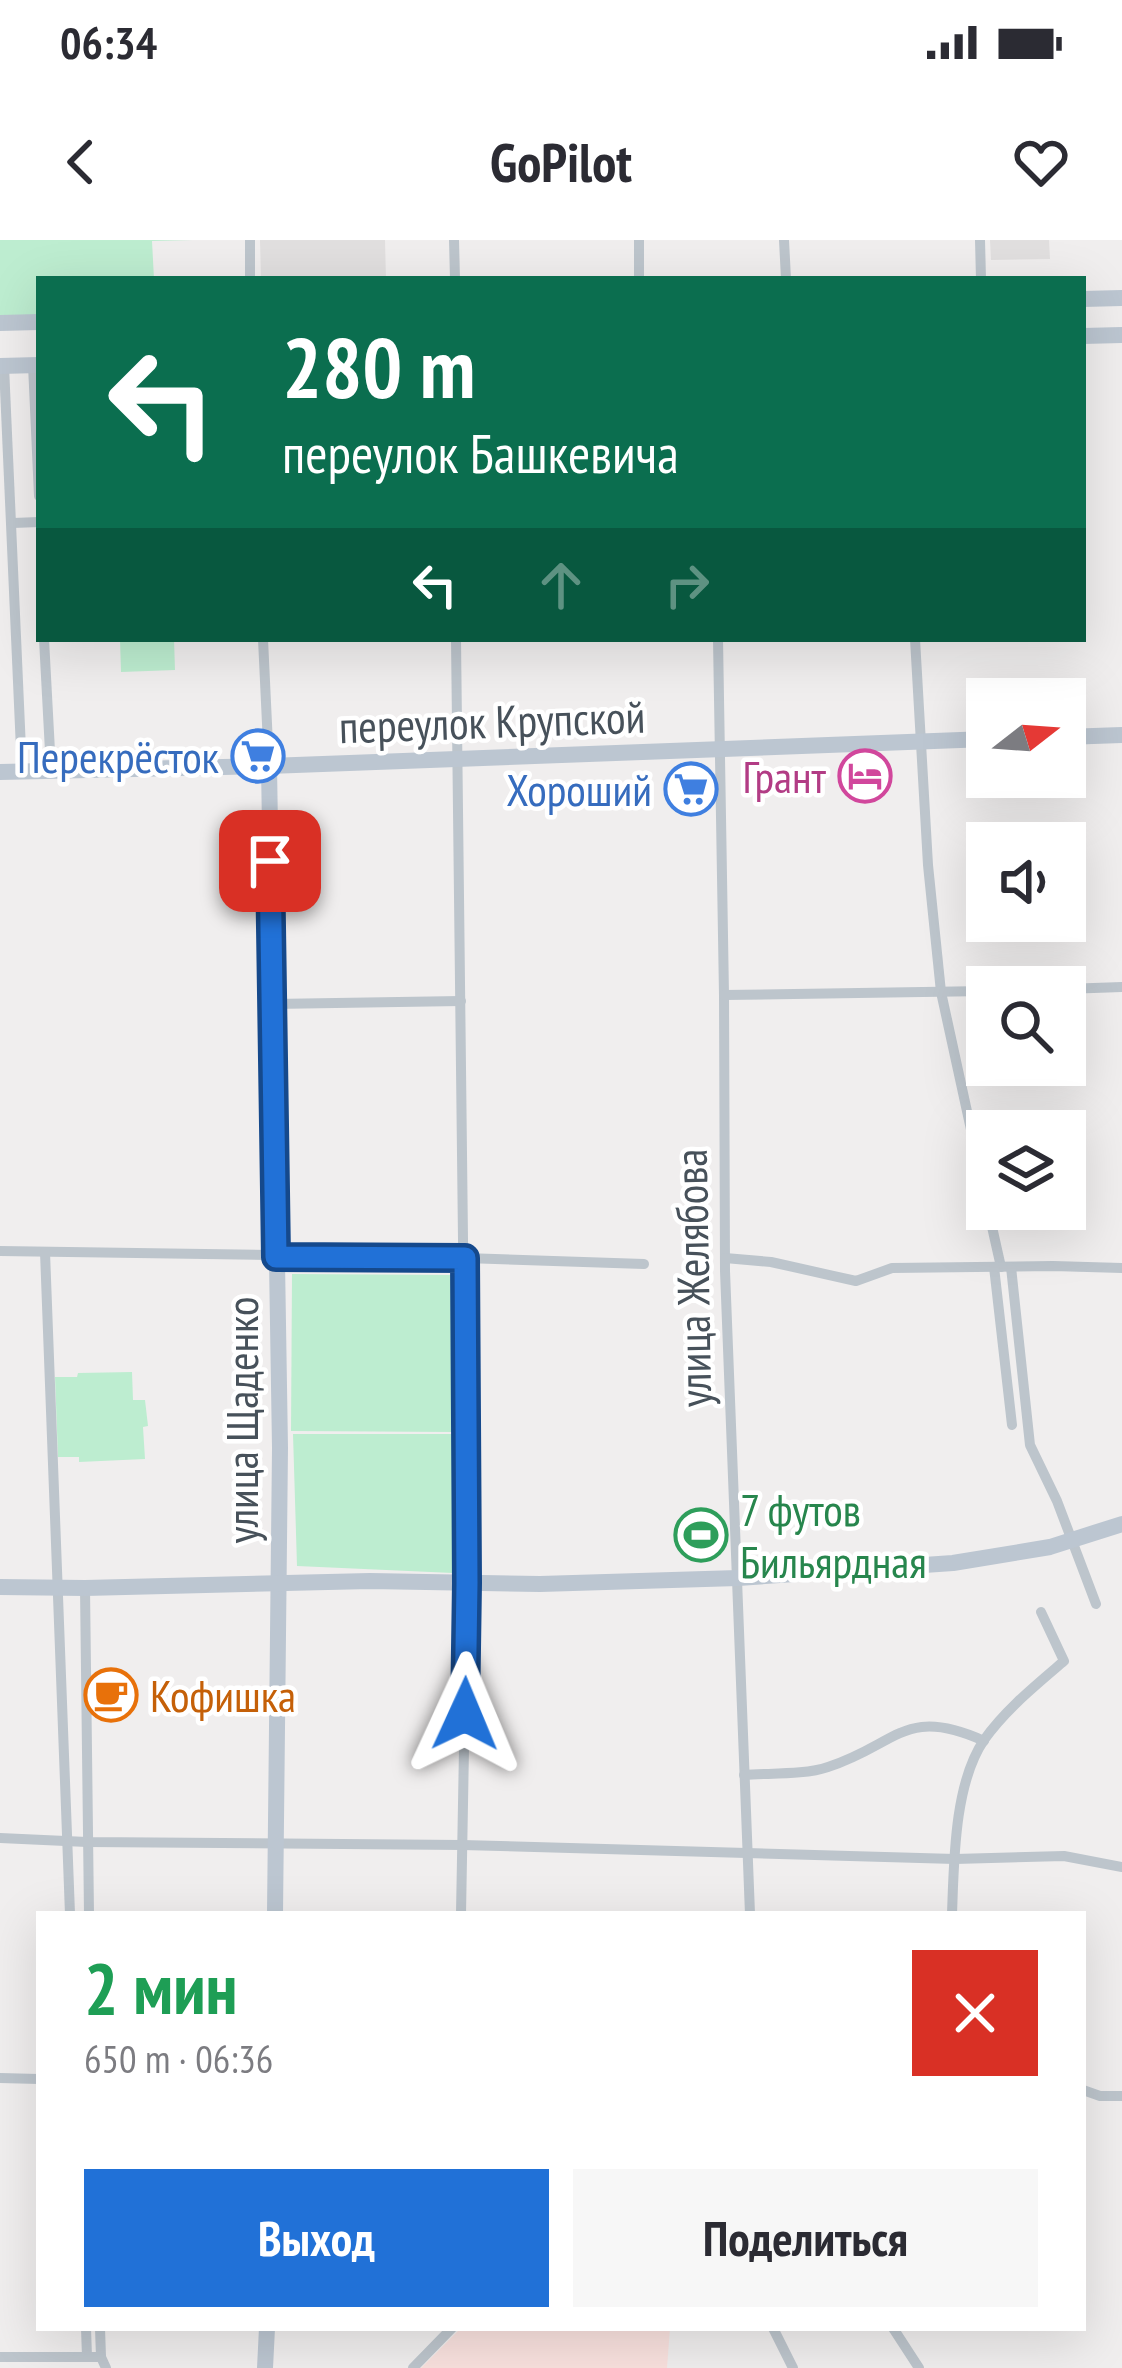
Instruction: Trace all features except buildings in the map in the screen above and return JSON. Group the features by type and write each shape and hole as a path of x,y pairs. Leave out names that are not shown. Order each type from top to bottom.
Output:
{"street":[{"path":"250,240 250,276"},
{"path":"454,240 455,276"},
{"path":"639,240 639,276"},
{"path":"784,240 786,276"},
{"path":"980,240 981,276"},
{"path":"1086,299 1122,298"},
{"path":"0,323 36,322"},
{"path":"1086,336 1122,335"},
{"path":"22,772 2,366 36,365"},
{"path":"13,523 36,522"},
{"path":"44,642 51,770"},
{"name":"улица Щаденко","path":"263,642 280,1448 275,1911"},
{"path":"456,642 467,1583 461,1911"},
{"name":"улица Желябова","path":"718,642 724,1258 750,1911"},
{"path":"915,642 928,866 941,992 967,1110"},
{"path":"1086,736 1122,735"},
{"name":"переулок Крупской","path":"0,772 966,740"},
{"path":"1086,989 1122,988"},
{"path":"724,995 966,991"},
{"path":"273,1004 461,1001"},
{"path":"994,1230 1030,1445 1096,1604"},
{"path":"0,1251 644,1264"},
{"path":"45,1252 70,1911"},
{"path":"724,1258 771,1262 856,1281 892,1268 1122,1268"},
{"path":"1002,1267 1012,1425"},
{"path":"0,1587 738,1578 953,1564 1032,1551 1122,1525"},
{"path":"85,1588 89,1911"},
{"path":"952,1911 969,1774 984,1741 1064,1661 1041,1612"},
{"path":"744,1775 825,1768 925,1724 956,1728 984,1741"},
{"path":"0,1838 955,1859 1064,1856 1122,1867"},
{"path":"0,2078 36,2079"},
{"path":"1086,2091 1122,2096"},
{"path":"86,2331 87,2357"},
{"path":"0,2357 87,2357 104,2362 100,2331"},
{"path":"265,2368 267,2331"},
{"path":"413,2368 449,2331"},
{"path":"774,2331 793,2368"},
{"path":"895,2331 919,2368"}],"shaded area":[{"path":"260,240 385,240 386,276 261,276"},
{"path":"990,240 1049,240 1050,259 991,260"},
{"path":"458,2331 670,2331 667,2368 421,2368"}],"green space":[{"path":"0,240 193,240 152,241 154,276 36,276 36,317 0,317"},
{"path":"120,642 174,642 175,670 121,672"},
{"path":"292,1274 454,1275 453,1432 291,1431"},
{"path":"132,1372 133,1400 145,1400 145,1459 79,1462 79,1457 58,1457 55,1377"},
{"path":"293,1434 454,1434 453,1573 297,1566"}],"place":[{"name":"Перекрёсток","path":"258,756"},
{"name":"Грант","path":"865,776"},
{"name":"Хороший","path":"691,789"},
{"name":"7 футов Бильярдная","path":"701,1535"},
{"name":"Кофишка","path":"111,1695"}],"route":[{"path":"270,861 276,1257 465,1258 465,1714"}]}
